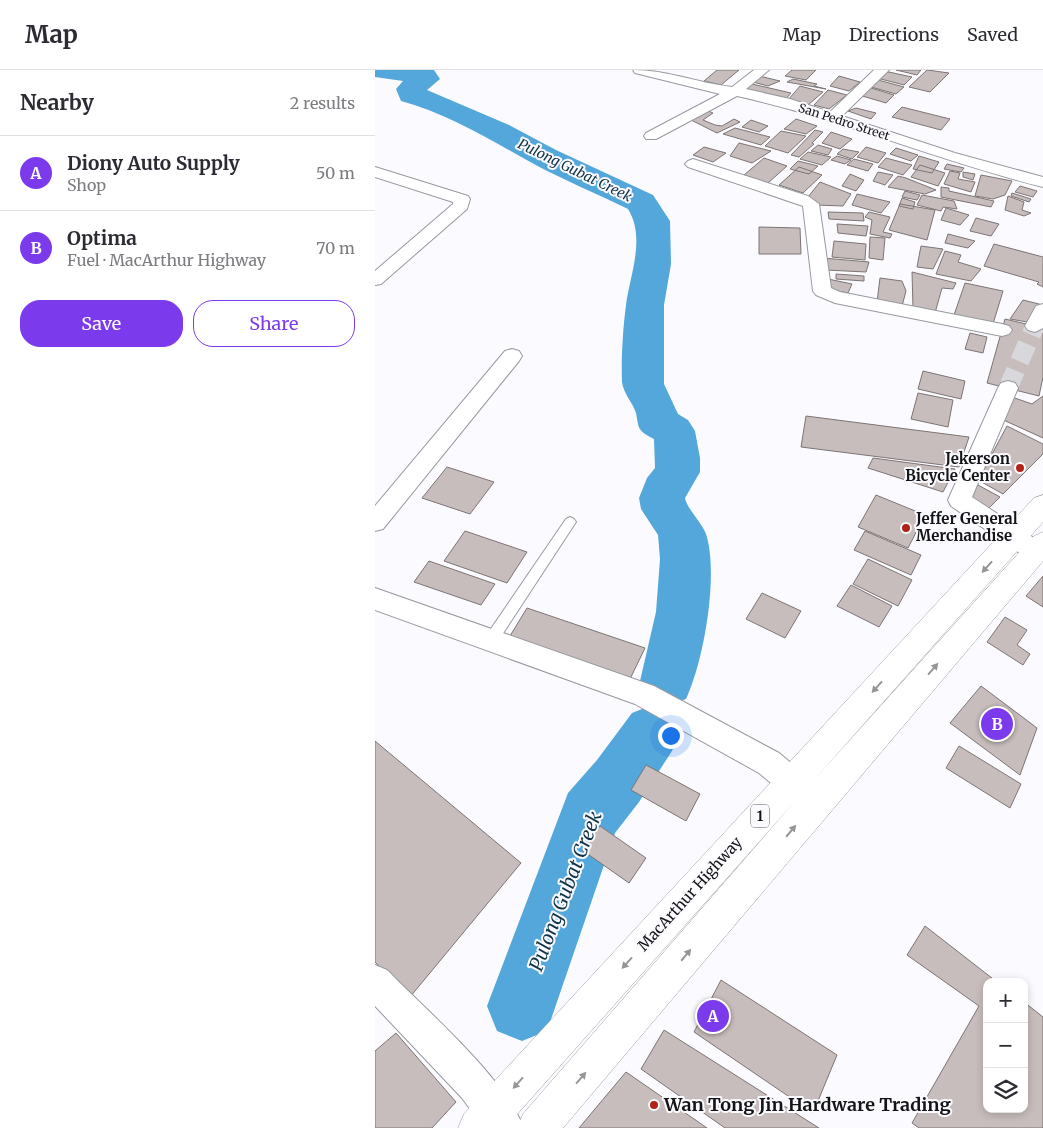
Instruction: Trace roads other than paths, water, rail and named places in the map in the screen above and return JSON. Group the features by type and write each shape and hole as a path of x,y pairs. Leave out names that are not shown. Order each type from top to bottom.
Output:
{"highway":[{"name":"MacArthur Highway","path":"537,1128 815,803 1031,544 1043,505"},
{"name":"MacArthur Highway","path":"493,1122 792,781 1031,544"}],"street":[{"name":"San Pedro Street","path":"639,70 707,88 735,91 785,102 950,156 1043,182"},
{"path":"651,136 735,91 762,70"},
{"path":"832,118 882,70"},
{"path":"693,164 802,199 811,204 822,291 835,297 1002,330"},
{"path":"375,172 462,199 461,206 379,270"},
{"path":"375,522 512,356"},
{"path":"1008,388 959,500 1031,544"},
{"path":"375,599 644,695 769,763 792,781 815,803"},
{"path":"375,982 475,1086 493,1122"}],"lane":[{"path":"491,640 570,522"}],"waterway":[{"name":"Pulong Gubat Creek","path":"381,70 424,75 426,79 410,89 411,95 424,98 498,131 545,157 641,202 653,221 653,264 645,305 643,384 652,404 657,410 657,421 673,431 676,439 678,469 665,487 662,498 665,509 679,528 685,559 682,612 667,681"},
{"name":"Pulong Gubat Creek","path":"522,1006 590,815 618,781 652,732"}],"tunnel":[{"path":"1008,388 1035,326"}],"place":[{"name":"Jekerson Bicycle Center","path":"1020,468"},
{"name":"Jeffer General Merchandise","path":"906,528"},
{"name":"Optima","path":"997,724"},
{"name":"Diony Auto Supply","path":"713,1016"},
{"name":"Wan Tong Jin Hardware Trading","path":"654,1105"}]}
